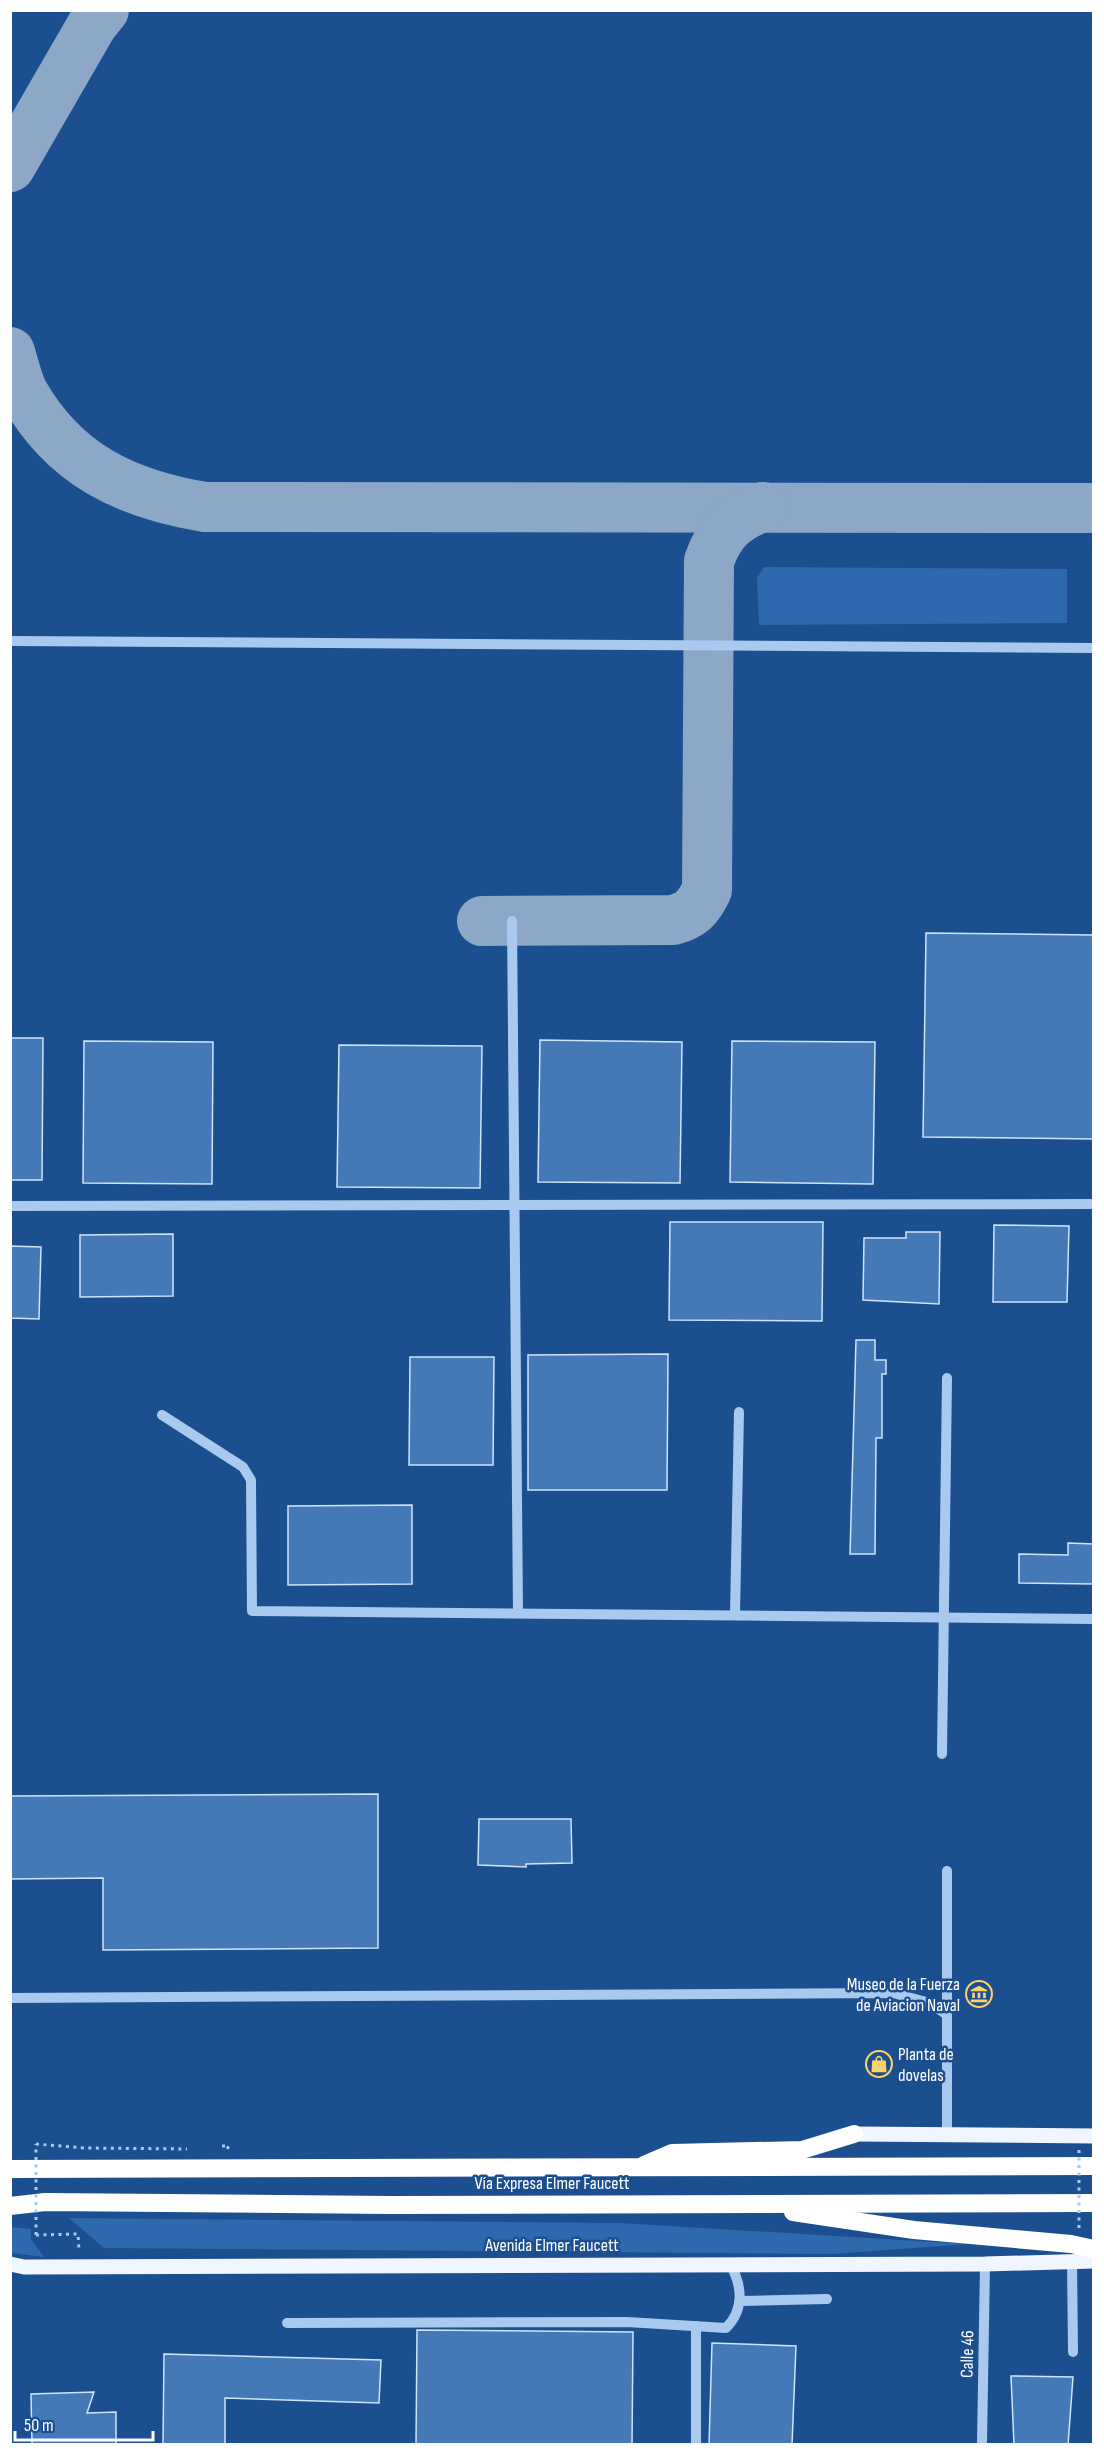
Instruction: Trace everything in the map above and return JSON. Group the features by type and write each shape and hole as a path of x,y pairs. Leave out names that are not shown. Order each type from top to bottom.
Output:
{"highway":[{"path":"637,2168 672,2153 802,2150 854,2134"},
{"name":"Vía Expresa Elmer Faucett","path":"10,2169 1094,2166"},
{"name":"Vía Expresa Elmer Faucett","path":"10,2206 45,2202 379,2205 1094,2203"},
{"path":"735,2203 914,2230 1071,2244 1094,2249"}],"main road":[{"path":"854,2134 1094,2136"},
{"name":"Avenida Elmer Faucett","path":"10,2264 24,2267 985,2264 1094,2261"}],"street":[{"path":"10,641 1094,648"},
{"path":"512,921 518,1613"},
{"path":"10,1206 1094,1204"},
{"path":"942,1754 946,1617 947,1378"},
{"path":"735,1615 739,1412"},
{"path":"162,1416 243,1467 251,1480 252,1611 1094,1619"},
{"path":"947,1871 947,2135"},
{"path":"10,1998 894,1993 930,2003 947,2015"},
{"path":"1071,2261 1073,2352"},
{"path":"287,2323 627,2322 726,2328 733,2321 740,2301 738,2277 730,2264"},
{"name":"Calle 46","path":"982,2445 985,2264"},
{"path":"740,2301 827,2299"},
{"path":"696,2326 696,2445"}],"path":[{"path":"79,2258 78,2234 36,2235 36,2144 84,2148 192,2149"},
{"path":"215,2149 229,2149 229,2146 222,2146"},
{"path":"1079,2150 1079,2229"}],"shaded area":[{"path":"764,567 1067,569 1067,623 759,625 757,578"},
{"path":"69,2218 621,2223 967,2244 833,2254 104,2248"},
{"path":"11,2227 31,2229 31,2239 44,2257 11,2253"}],"building":[{"path":"926,933 1094,935 1094,1139 923,1137"},
{"path":"10,1038 43,1038 42,1180 10,1180"},
{"path":"540,1040 682,1042 680,1183 538,1182"},
{"path":"84,1041 213,1042 212,1184 83,1183"},
{"path":"732,1041 875,1042 873,1184 730,1182"},
{"path":"339,1045 482,1046 480,1188 337,1187"},
{"path":"670,1222 823,1222 822,1321 669,1320"},
{"path":"994,1225 1069,1226 1067,1302 993,1302"},
{"path":"906,1232 940,1232 939,1304 863,1300 864,1238 906,1238"},
{"path":"173,1234 173,1296 80,1297 80,1235"},
{"path":"10,1246 41,1247 39,1319 10,1318"},
{"path":"856,1340 875,1340 875,1360 886,1360 886,1374 882,1374 882,1438 876,1438 875,1554 850,1554"},
{"path":"668,1354 667,1490 528,1490 528,1355"},
{"path":"410,1357 494,1357 493,1465 409,1465"},
{"path":"412,1505 412,1584 288,1585 288,1506"},
{"path":"1068,1543 1094,1544 1094,1584 1019,1583 1019,1554 1068,1555"},
{"path":"378,1794 378,1948 103,1950 103,1878 10,1879 10,1796"},
{"path":"479,1819 571,1819 572,1863 526,1864 526,1867 478,1865"},
{"path":"417,2330 633,2332 632,2445 416,2445"},
{"path":"712,2343 796,2346 792,2445 709,2445"},
{"path":"164,2354 381,2360 379,2403 225,2398 225,2445 163,2445"},
{"path":"1011,2376 1073,2377 1068,2445 1014,2445"},
{"path":"94,2392 87,2413 116,2412 116,2445 32,2445 31,2394"}],"taxiway":[{"path":"10,167 92,25 104,10"},
{"path":"10,352 23,392 39,417 78,457 100,472 149,494 205,507 1094,508"},
{"path":"482,921 673,920 690,913 701,902 707,890 709,561 718,542 729,527 744,516 763,507"}],"place":[{"name":"Museo de la Fuerza de Aviacion Naval","path":"979,1994"},
{"name":"Planta de dovelas","path":"879,2064"}]}
